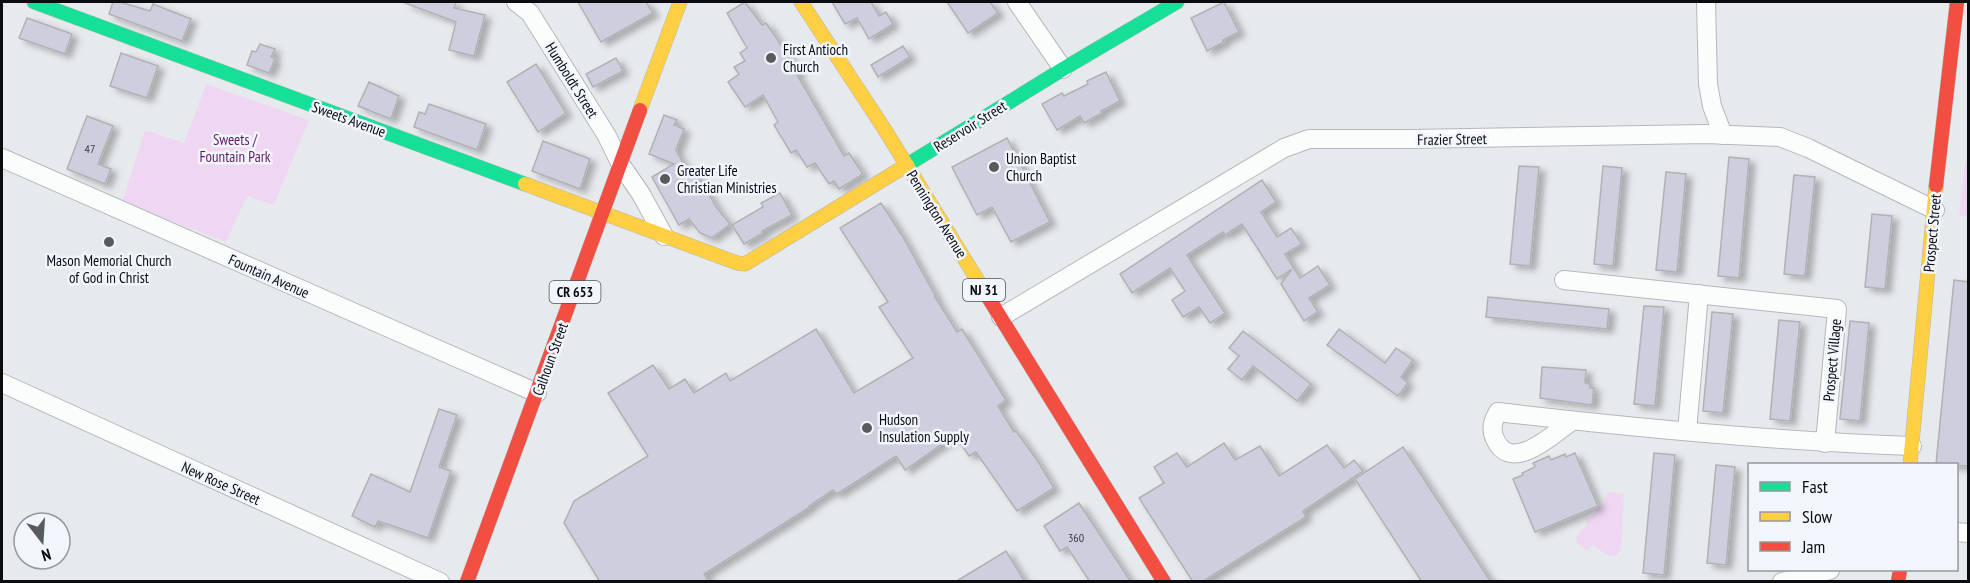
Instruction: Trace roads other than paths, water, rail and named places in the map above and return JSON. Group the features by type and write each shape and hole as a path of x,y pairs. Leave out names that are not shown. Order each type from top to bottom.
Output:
{"street":[{"name":"Sweets Avenue","path":"34,2 664,236"},
{"name":"Humboldt Street","path":"516,2 530,13 607,136 621,165 641,194 664,236"},
{"name":"Calhoun Street","path":"467,582 681,2"},
{"name":"Pennington Avenue","path":"801,2 906,165 1164,582"},
{"path":"1017,2 1063,69"},
{"name":"Reservoir Street","path":"664,236 745,264 1063,69 1177,2"},
{"path":"1706,2 1708,84 1712,106 1723,135"},
{"name":"Prospect Street","path":"1911,455 1957,2"},
{"name":"Frazier Street","path":"1000,317 1284,148 1309,139 1723,135 1780,137 1808,148 1935,210"},
{"name":"Fountain Avenue","path":"2,158 537,393"},
{"name":"Prospect Village","path":"1564,280 1837,309 1825,443"},
{"path":"1687,431 1699,294"},
{"name":"New Rose Street","path":"2,383 440,582"},
{"path":"1572,421 1825,443 1911,455"},
{"path":"1782,582 1826,571"}],"place":[{"name":"First Antioch Church","path":"771,58"},
{"name":"Union Baptist Church","path":"994,167"},
{"name":"Greater Life Christian Ministries","path":"665,179"},
{"name":"Mason Memorial Church of God in Christ","path":"109,242"},
{"name":"Hudson Insulation Supply","path":"867,428"}],"park label":[{"name":"Sweets / Fountain Park","path":"235,148"}]}
